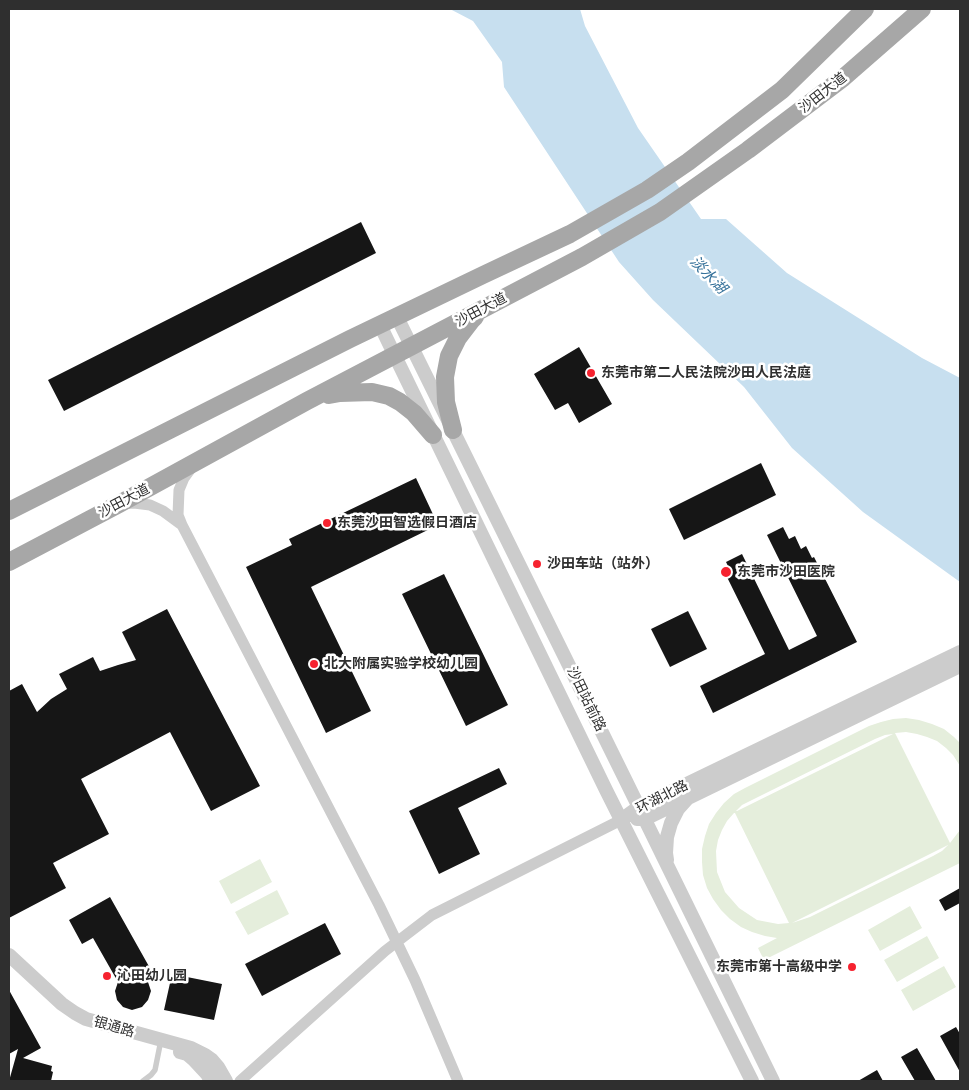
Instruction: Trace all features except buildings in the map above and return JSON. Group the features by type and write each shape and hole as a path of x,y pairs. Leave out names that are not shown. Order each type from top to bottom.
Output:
{"main road":[{"name":"沙田大道","path":"9,511 380,325 570,234 647,190 688,162 782,90 865,9"},
{"name":"沙田大道","path":"9,562 307,401 582,257 660,212 756,145 843,78 922,9"},
{"path":"453,430 446,402 445,385 449,356 458,338 471,321 486,308"},
{"path":"307,401 325,395 340,393 372,392 389,396 414,413 433,435"}],"street":[{"name":"沙田站前路","path":"397,317 773,1081"},
{"name":"沙田站前路","path":"380,325 621,820 752,1081"},
{"path":"195,463 184,478 179,490 178,515 182,525 396,941 415,980 458,1081"},
{"path":"118,504 150,505 163,511 182,525"},
{"name":"环湖北路","path":"642,813 960,652"},
{"name":"环湖北路","path":"621,820 688,798 960,666"},
{"path":"669,868 666,853 667,837 678,809 688,798"},
{"path":"240,1081 396,941 432,915 621,820"},
{"name":"银通路","path":"9,955 62,1004 75,1013 86,1019 161,1043 187,1054 202,1067 211,1081"},
{"name":"银通路","path":"9,966 70,1019 85,1026 191,1048 205,1055 218,1067 226,1081"}],"lane":[{"path":"143,1081 155,1070 161,1043"}],"green space":[{"path":"906,718 932,724 944,729 960,743 960,766 953,755 937,741 917,734 895,733 950,843 960,830 960,863 764,960 758,948 777,938 765,936 741,927 721,910 707,888 703,875 702,849 709,824 724,803 734,794 869,726 893,719","holes":["893,734 737,811 736,811 742,805 875,739","735,813 789,923 778,924 757,920 739,908 725,892 717,872 716,851 718,840 727,821","948,845 933,856 810,917 792,923"]},
{"path":"260,859 272,882 231,904 219,881"},
{"path":"277,890 289,914 248,935 235,912"},
{"path":"910,906 922,928 880,951 868,930"},
{"path":"927,936 939,958 897,982 884,960"},
{"path":"944,966 956,987 913,1011 901,990"}],"water":[{"name":"淡水湖","path":"450,9 580,9 585,26 638,128 701,219 726,219 787,273 922,358 960,378 960,582 863,512 792,448 744,387 653,300 619,262 504,87 502,62 473,21"}],"place":[{"name":"东莞市第二人民法院沙田人民法庭","path":"591,373"},
{"name":"东莞沙田智选假日酒店","path":"327,523"},
{"name":"沙田车站（站外）","path":"537,564"},
{"name":"东莞市沙田医院","path":"726,572"},
{"name":"北大附属实验学校幼儿园","path":"314,664"},
{"name":"东莞市第十高级中学","path":"852,967"},
{"name":"沁田幼儿园","path":"107,976"}]}
